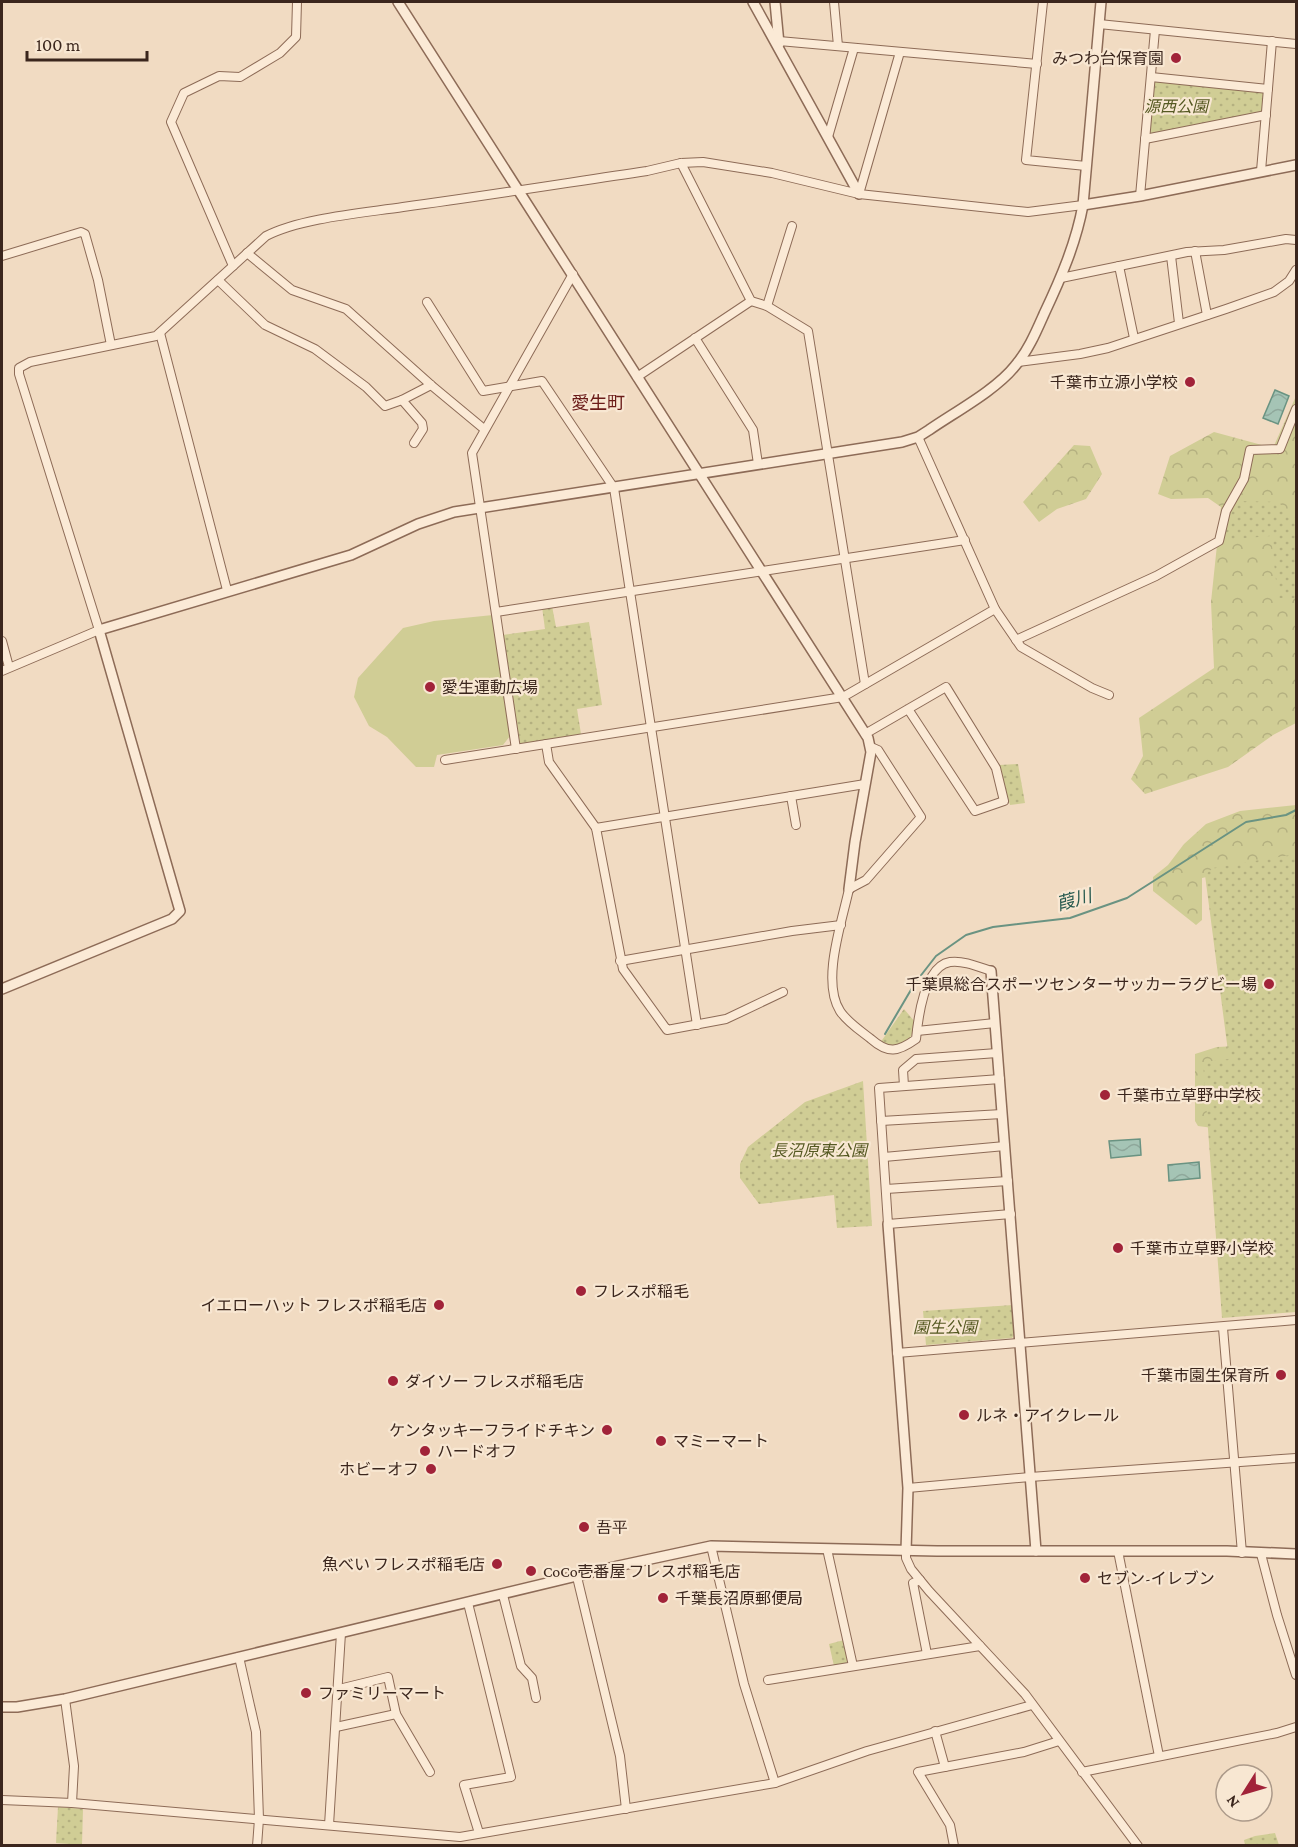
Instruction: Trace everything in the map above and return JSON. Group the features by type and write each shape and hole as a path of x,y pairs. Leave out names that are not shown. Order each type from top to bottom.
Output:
{"street":[{"path":"233,266 171,122 184,93 219,76 240,76 280,53 296,37 297,2"},
{"path":"398,2 843,697 871,747 849,889 833,956 834,990 836,1002 842,1013 874,1042 890,1051 903,1048 916,1039 919,1012 928,986 943,964 961,962 991,971 1036,1551"},
{"path":"753,2 859,194"},
{"path":"775,2 779,46"},
{"path":"834,2 838,46"},
{"path":"1043,2 1026,160 1086,166"},
{"path":"2,641 5,669 99,630 227,590 351,555 431,519 454,512 902,442 918,436 993,386 1018,362 1032,340 1061,278 1079,229 1083,205 1101,2"},
{"path":"1099,24 1296,44"},
{"path":"1140,196 1155,30"},
{"path":"1261,171 1272,41"},
{"path":"779,46 838,46 1037,64"},
{"path":"828,137 854,48"},
{"path":"859,194 900,52"},
{"path":"1151,77 1268,89"},
{"path":"1145,139 1266,115"},
{"path":"2,989 172,919 180,911 99,630 19,368 30,362 156,336 266,236 301,224 647,171 681,163 703,162 772,173 859,194 1028,212 1140,196 1296,165"},
{"path":"681,163 751,301 767,306 808,331 865,684"},
{"path":"767,306 792,226"},
{"path":"2,256 81,232 85,234 98,280 111,345"},
{"path":"1061,278 1195,251 1224,250 1286,239 1296,240"},
{"path":"1195,251 1207,315"},
{"path":"247,253 292,290 346,309 484,429"},
{"path":"1171,256 1179,323"},
{"path":"1119,266 1134,338"},
{"path":"1018,362 1108,348 1274,292 1289,281 1296,270"},
{"path":"516,749 472,453 573,274"},
{"path":"218,280 266,325 315,349 366,387 385,406 431,385"},
{"path":"637,377 751,301"},
{"path":"427,302 483,391 542,381 614,488 697,1025"},
{"path":"160,333 227,590"},
{"path":"695,338 753,430 758,464"},
{"path":"402,400 422,423 423,429 414,443"},
{"path":"1016,640 1156,576 1220,541 1226,511 1244,479 1250,450 1280,449 1296,410"},
{"path":"918,436 995,609 1021,647 1092,688 1109,695"},
{"path":"496,612 965,540"},
{"path":"445,760 843,697 995,609"},
{"path":"865,734 908,709 946,687 996,768 1004,801 975,811 908,709"},
{"path":"546,744 549,762 596,828 623,969 667,1030 726,1019 783,992"},
{"path":"849,889 866,880 921,817 878,750 871,747"},
{"path":"596,828 865,784"},
{"path":"791,796 796,825"},
{"path":"620,961 792,931 841,925"},
{"path":"917,1031 995,1023"},
{"path":"904,1086 903,1070 916,1059 997,1053"},
{"path":"1000,1078 879,1088 908,1488 906,1558 920,1580 1024,1694 1138,1845"},
{"path":"881,1121 1002,1114"},
{"path":"884,1157 1005,1146"},
{"path":"886,1189 1008,1181"},
{"path":"888,1224 1011,1214"},
{"path":"897,1353 1224,1328 1296,1320"},
{"path":"1224,1328 1242,1553"},
{"path":"908,1488 1296,1458"},
{"path":"711,1546 744,1684 775,1783"},
{"path":"2,1707 17,1707 65,1699 711,1546 906,1551 1227,1551 1296,1554"},
{"path":"827,1549 853,1666"},
{"path":"1118,1551 1159,1756"},
{"path":"1261,1554 1296,1675"},
{"path":"578,1577 620,1756 626,1809"},
{"path":"920,1580 913,1583 927,1654"},
{"path":"502,1595 521,1666 532,1678 536,1698"},
{"path":"468,1603 511,1777 464,1785 479,1833"},
{"path":"329,1825 341,1633"},
{"path":"768,1680 980,1646"},
{"path":"238,1657 256,1732 259,1819 257,1845"},
{"path":"339,1689 388,1677 396,1714 430,1772"},
{"path":"65,1699 74,1766 72,1803"},
{"path":"2,1800 72,1803 460,1837 775,1783 867,1751 1032,1705"},
{"path":"336,1727 396,1714"},
{"path":"1082,1772 1277,1733 1296,1727"},
{"path":"935,1731 945,1767"},
{"path":"954,1845 950,1826 918,1773 1024,1752 1059,1741"},
{"path":"460,1837 464,1845"}],"green space":[{"name":"源西公園","path":"1154,81 1262,91 1266,95 1262,112 1149,134"},
{"path":"1296,396 1296,723 1273,735 1228,767 1145,794 1131,779 1143,756 1139,718 1214,668 1211,602 1221,507 1208,498 1171,499 1158,494 1170,456 1214,432 1273,448"},
{"path":"1074,445 1090,446 1102,474 1086,499 1057,509 1039,522 1023,502"},
{"path":"1234,501 1278,502 1296,519 1296,598 1278,598 1271,536 1222,540"},
{"path":"552,606 556,627 589,622 602,705 577,709 581,734 520,744 502,635 545,629 542,607"},
{"name":"愛生運動広場","path":"493,615 510,736 503,745 437,755 434,767 416,767 387,737 369,726 354,697 358,678 403,628 434,621"},
{"path":"1018,764 1025,803 1010,805 999,765"},
{"path":"1296,805 1296,858 1202,878 1202,920 1196,925 1153,891 1153,877 1168,865 1184,844 1206,824 1240,811"},
{"path":"1296,854 1296,1312 1222,1318 1203,1062 1229,1059 1205,875 1213,868"},
{"path":"904,1009 915,1022 911,1036 900,1046 880,1043"},
{"path":"1237,1046 1213,1128 1198,1126 1195,1121 1195,1054 1217,1047"},
{"name":"長沼原東公園","path":"863,1081 872,1226 837,1228 834,1195 759,1204 740,1178 740,1164 748,1147 805,1102"},
{"name":"園生公園","path":"1013,1305 1015,1334 1012,1338 926,1345 923,1311"},
{"path":"844,1640 849,1662 834,1666 829,1644"},
{"path":"58,1807 83,1809 82,1845 56,1843"},
{"path":"1275,1833 1279,1845 1245,1845 1244,1840"}],"water":[{"path":"1275,390 1289,396 1278,424 1263,418"},
{"path":"1140,1139 1141,1155 1111,1158 1109,1141"},
{"path":"1199,1162 1200,1178 1169,1181 1168,1165"}],"waterway":[{"name":"葭川","path":"885,1034 915,983 936,956 966,935 993,927 1070,918 1127,898 1246,822 1286,815 1296,810"}],"place":[{"name":"みつわ台保育園","path":"1176,58"},
{"name":"千葉市立源小学校","path":"1190,382"},
{"name":"愛生運動広場","path":"430,687"},
{"name":"千葉県総合スポーツセンターサッカーラグビー場","path":"1269,984"},
{"name":"千葉市立草野中学校","path":"1105,1095"},
{"name":"千葉市立草野小学校","path":"1118,1248"},
{"name":"フレスポ稲毛","path":"581,1291"},
{"name":"イエローハット フレスポ稲毛店","path":"439,1305"},
{"name":"千葉市園生保育所","path":"1281,1375"},
{"name":"ダイソー フレスポ稲毛店","path":"393,1381"},
{"name":"ルネ・アイクレール","path":"964,1415"},
{"name":"ケンタッキーフライドチキン","path":"607,1430"},
{"name":"マミーマート","path":"661,1441"},
{"name":"ハードオフ","path":"425,1451"},
{"name":"ホビーオフ","path":"431,1469"},
{"name":"吾平","path":"584,1527"},
{"name":"魚べい フレスポ稲毛店","path":"497,1564"},
{"name":"CoCo壱番屋 フレスポ稲毛店","path":"531,1571"},
{"name":"セブン-イレブン","path":"1085,1578"},
{"name":"千葉長沼原郵便局","path":"663,1598"},
{"name":"ファミリーマート","path":"306,1693"}],"district":[{"name":"愛生町","path":"598,403"}]}
